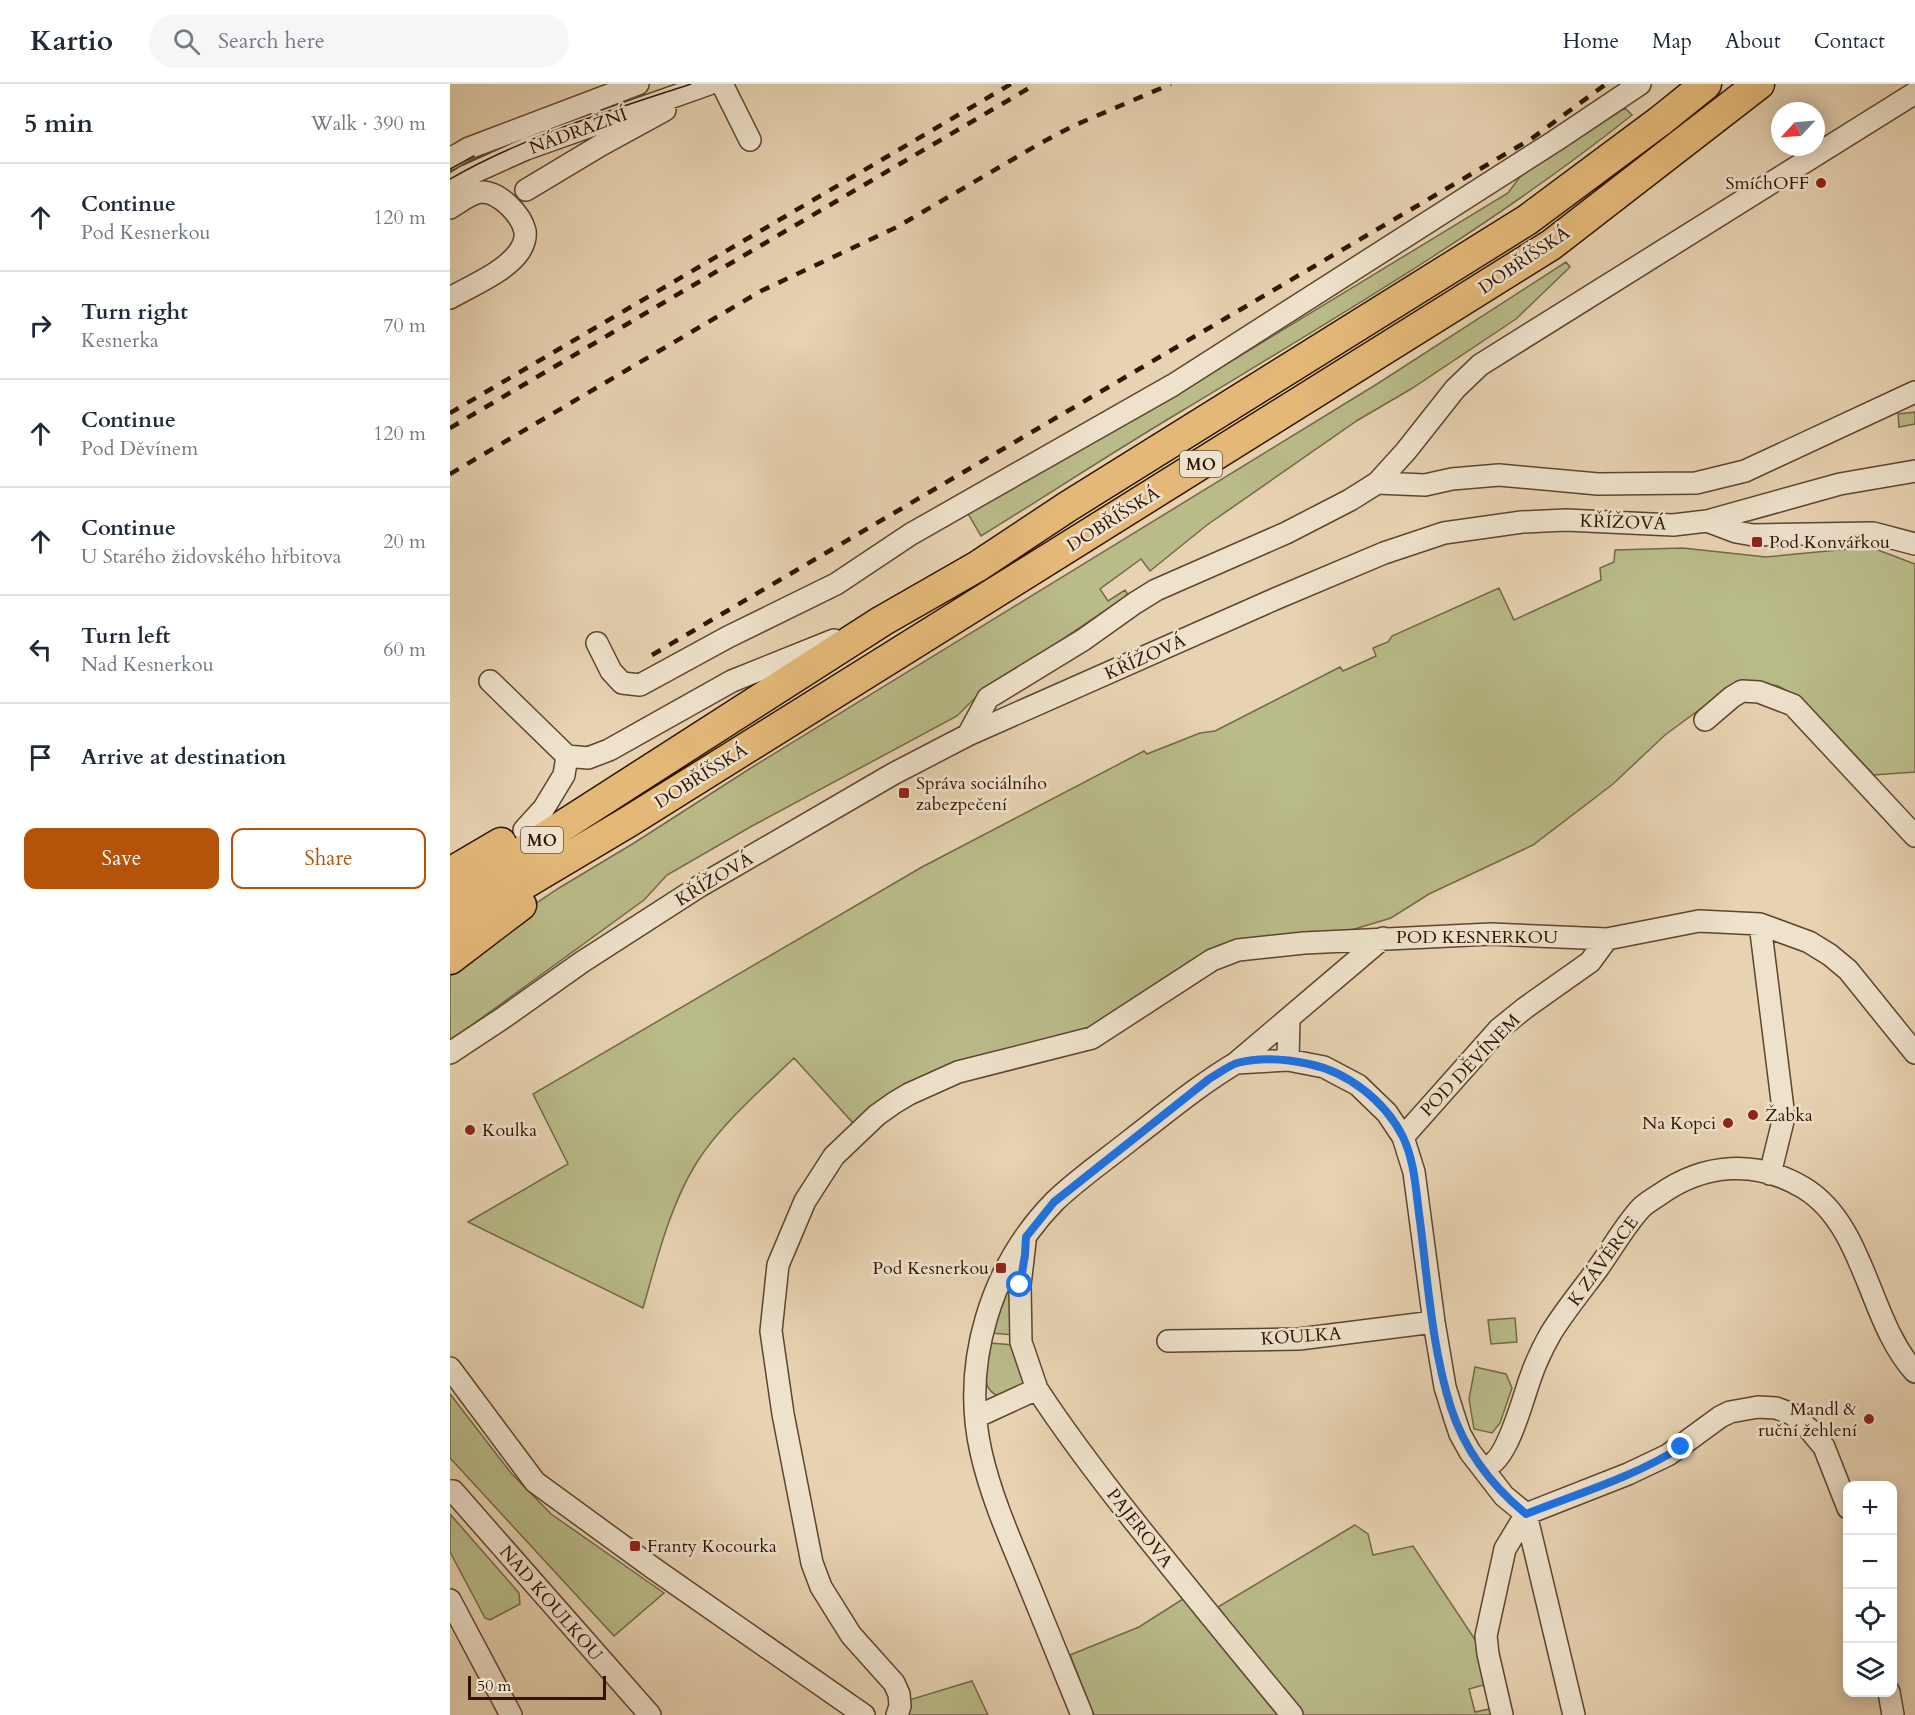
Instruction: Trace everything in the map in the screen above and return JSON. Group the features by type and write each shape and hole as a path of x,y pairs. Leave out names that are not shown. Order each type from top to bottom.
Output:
{"highway":[{"name":"DOBŘÍŠSKÁ","path":"450,898 882,621 978,566 1077,501 1527,220 1706,84"},
{"name":"DOBŘÍŠSKÁ","path":"450,928 628,822 1551,245 1759,84"},
{"path":"450,873 524,830 634,781"},
{"path":"450,959 570,869 628,822"}],"street":[{"name":"NÁDRAŽNÍ","path":"450,186 466,176 526,149 709,84"},
{"path":"526,190 709,84"},
{"path":"722,84 750,140"},
{"path":"597,643 611,671 622,683 640,685 836,584 911,534 1173,385 1555,141 1640,84"},
{"name":"NÁDRAŽNÍ","path":"450,159 469,148 629,85"},
{"path":"629,85 633,111"},
{"path":"968,735 988,698 1083,640 1156,590 1286,533 1350,500 1377,483 1406,451 1455,389 1480,365 1915,93"},
{"path":"450,208 477,193 484,192 494,195 506,202 516,213 525,230 525,238 519,252 509,263 450,298"},
{"path":"1377,483 1425,485 1441,481 1499,475 1598,484 1696,483 1745,471 1915,392"},
{"name":"KŘÍŽOVÁ","path":"450,1053 582,962 700,886 893,774 968,735 1275,599 1417,541 1471,529 1522,522 1566,520 1673,525 1707,520 1840,484 1915,471"},
{"path":"1707,520 1736,532 1753,535 1873,533 1915,544"},
{"path":"490,681 567,756 588,758 609,750 732,681 882,621"},
{"path":"1705,720 1742,691 1760,692 1793,705 1915,836"},
{"path":"524,830 544,808 564,776 567,756"},
{"path":"1607,939 1699,921 1760,924 1809,942 1848,970 1915,1053"},
{"path":"1760,924 1784,1117 1770,1174"},
{"name":"POD KESNERKOU","path":"1383,938 1491,933 1607,939"},
{"path":"1082,1715 992,1495 981,1450 976,1417 976,1380 979,1349 989,1306 1006,1270 1026,1237 1054,1202 1209,1079 1236,1064 1383,938"},
{"path":"897,1715 900,1706 899,1694 894,1683 851,1635 821,1587 807,1543 785,1426 771,1330 778,1265 805,1201 834,1156 854,1136 894,1103 938,1080 958,1072 1092,1038 1212,960 1238,950 1274,945 1383,938"},
{"name":"POD DĚVÍNEM","path":"1403,1137 1499,1029 1590,962 1607,939"},
{"path":"1288,1060 1289,1018"},
{"path":"1236,1064 1288,1060 1324,1067 1358,1085 1387,1113 1403,1137 1414,1172 1434,1322 1451,1407 1460,1434 1470,1452 1504,1496 1526,1514 1574,1715"},
{"name":"K ZÁVĚRCE","path":"1483,1467 1492,1464 1505,1447 1531,1376 1551,1334 1641,1207 1671,1186 1703,1173 1726,1168 1749,1168 1791,1181 1808,1191 1823,1204 1850,1242 1895,1342 1915,1372"},
{"path":"976,1417 1037,1389 1022,1342 1020,1285 1026,1237"},
{"name":"KOULKA","path":"1168,1341 1299,1339 1434,1322"},
{"path":"450,1368 535,1482 652,1568 864,1715"},
{"name":"PAJEROVA","path":"1037,1389 1061,1426 1129,1514 1292,1715"},
{"path":"1502,1715 1486,1636 1505,1549 1526,1514 1628,1474 1668,1455 1730,1412 1758,1407 1776,1408 1792,1414 1809,1430 1824,1447 1843,1495"},
{"name":"NAD KOULKOU","path":"451,1491 650,1715"},
{"path":"450,1599 511,1715"},
{"path":"1890,1697 1893,1715"}],"green space":[{"path":"1625,108 1632,115 1579,156 1470,233 981,536 967,512 1164,402 1508,193 1522,174"},
{"path":"1566,262 1570,267 1516,319 1411,389 1358,420 1207,525 1150,571 1141,559 1100,589 1108,601 1125,590 1128,595 984,689 957,716 752,826 667,875 644,900 450,1041 450,968 496,930 754,766 1377,384"},
{"path":"1915,412 1915,424 1899,427 1898,414"},
{"path":"1870,547 1915,564 1915,772 1874,775 1795,695 1778,686 1758,682 1737,682 1665,735 1613,784 1533,845 1429,894 1391,918 1325,938 1257,940 1094,1026 854,1124 794,1058 730,1120 697,1162 672,1214 643,1308 468,1222 568,1164 533,1094 922,867 1144,751 1147,754 1200,733 1215,731 1340,667 1343,671 1376,656 1373,648 1388,642 1392,636 1499,588 1514,620 1601,580 1600,568 1614,562 1615,550 1683,548 1766,557"},
{"path":"1008,1286 1010,1286 1014,1335 991,1333"},
{"path":"1515,1318 1517,1342 1491,1344 1488,1320"},
{"path":"990,1343 1014,1345 1024,1379 1024,1384 1001,1397 988,1388 986,1382 985,1374"},
{"path":"1475,1367 1506,1374 1512,1388 1500,1423 1492,1433 1474,1429 1469,1399"},
{"path":"450,1394 511,1473 551,1514 664,1593 614,1636 450,1458"},
{"path":"450,1514 519,1593 520,1604 490,1620 485,1618 450,1552"},
{"path":"1355,1525 1368,1534 1373,1555 1413,1546 1476,1641 1487,1684 1469,1689 1475,1712 1494,1708 1495,1715 1302,1715 1251,1653 1218,1607"},
{"path":"1186,1597 1284,1715 1094,1715 1070,1655 1139,1627"},
{"path":"972,1681 988,1715 906,1715 909,1700"}],"tram line":[{"path":"450,179 538,137 691,84"},
{"path":"450,169 474,156"}],"railway":[{"path":"450,413 1011,84"},
{"path":"450,428 1036,84"},
{"path":"450,474 761,291 897,227 1073,126 1171,84"},
{"path":"652,655 1531,139 1606,84"}],"place":[{"name":"SmíchOFF","path":"1821,183"},
{"name":"Pod Konvářkou","path":"1757,542"},
{"name":"Správa sociálního zabezpečení","path":"904,793"},
{"name":"Žabka","path":"1753,1115"},
{"name":"Na Kopci","path":"1728,1123"},
{"name":"Koulka","path":"470,1130"},
{"name":"Pod Kesnerkou","path":"1001,1268"},
{"name":"Mandl & ruční žehlení","path":"1869,1419"},
{"name":"Franty Kocourka","path":"635,1546"}],"route":[{"path":"1020,1285 1026,1237 1054,1202 1209,1079 1236,1064 1261,1061 1288,1060 1324,1067 1358,1085 1387,1113 1403,1137 1414,1172 1434,1322 1443,1378 1451,1407 1460,1434 1470,1452 1504,1496 1526,1514 1628,1474 1681,1447"}]}
